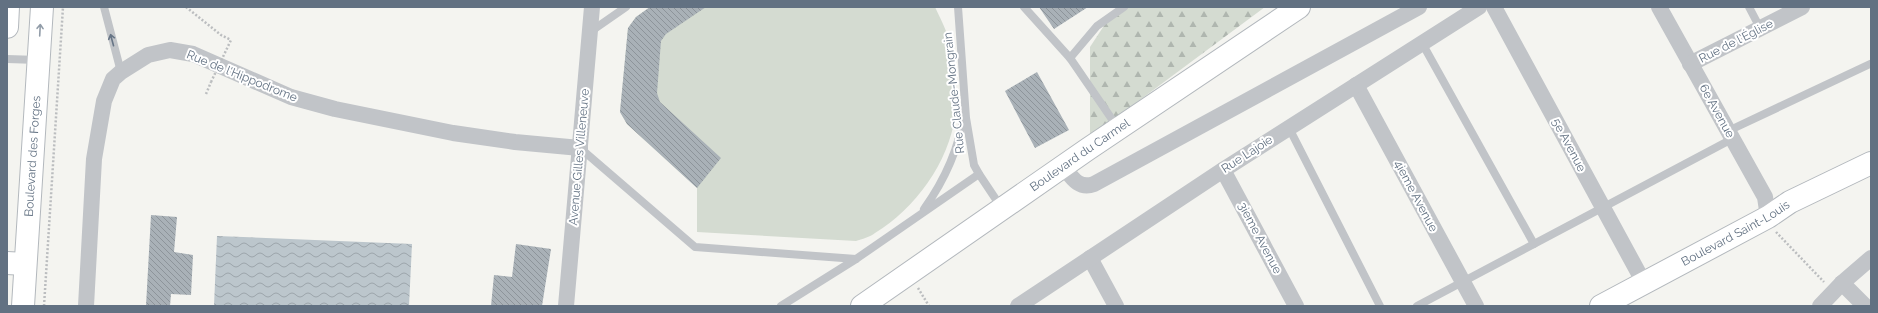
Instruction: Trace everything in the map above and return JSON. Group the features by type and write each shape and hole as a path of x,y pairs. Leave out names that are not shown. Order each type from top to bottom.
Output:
{"street":[{"path":"7,26 8,7"},
{"name":"Boulevard des Forges","path":"23,306 16,264 39,60 42,7"},
{"name":"Avenue Gilles Villeneuve","path":"566,306 592,7"},
{"name":"Boulevard du Carmel","path":"862,306 1118,128 1299,7"},
{"path":"1063,166 1078,183 1086,186 1094,184 1419,7"},
{"name":"Rue Lajoie","path":"1024,304 1090,258 1223,170 1479,7"},
{"name":"5e Avenue","path":"1494,7 1644,283"},
{"name":"6e Avenue","path":"1659,7 1765,197 1773,226"},
{"name":"Rue de l'Église","path":"1690,64 1802,7"},
{"name":"Rue de l'Hippodrome","path":"86,306 94,159 104,101 113,80 120,72 148,55 170,50 193,54 290,97 313,104 453,133 515,142 580,148"},
{"name":"4ieme Avenue","path":"1356,85 1476,306"},
{"name":"Boulevard Saint-Louis","path":"1601,306 1644,283 1773,226 1790,202 1871,162"},
{"name":"3ieme Avenue","path":"1223,170 1296,306"},
{"path":"1090,258 1116,306"},
{"path":"1820,306 1842,283 1871,258"},
{"path":"1842,283 1865,306"}],"lane":[{"path":"104,7 120,72"},
{"path":"590,32 626,7"},
{"name":"Rue Claude-Mongrain","path":"958,7 965,103 974,165 1002,208"},
{"path":"1024,7 1070,58 1118,128"},
{"path":"1070,58 1097,26 1124,7"},
{"path":"1749,7 1760,28"},
{"path":"1422,43 1534,244"},
{"path":"7,59 39,60"},
{"path":"1417,306 1602,207 1730,135 1870,64"},
{"path":"919,216 935,194 948,168 961,128 965,103"},
{"path":"1289,128 1380,306"},
{"path":"580,148 695,247 856,259"},
{"path":"781,306 856,259 979,174"}],"path":[{"name":"Boulevard des Forges","path":"44,306 62,7"},
{"path":"186,7 221,35 231,40 206,94"},
{"path":"1773,226 1821,279"}],"green space":[{"path":"650,7 935,7 952,49 956,93 955,116 951,133 946,150 938,167 928,183 904,211 890,223 873,234 856,241 697,232 697,188 627,124 620,112 628,28 636,17"},
{"path":"1124,7 1265,7 1090,137 1090,47 1109,18"}],"water":[{"path":"217,236 412,244 409,306 214,306"}],"building":[{"path":"650,7 706,7 666,34 661,41 657,93 660,102 721,158 697,188 627,124 620,112 628,28 636,17"},
{"path":"1039,7 1088,7 1054,29"},
{"path":"1037,72 1069,130 1035,148 1005,91"},
{"path":"151,215 177,217 174,252 193,255 191,295 171,294 170,306 146,306"},
{"path":"516,244 551,249 542,306 491,306 494,275 512,277"}]}
